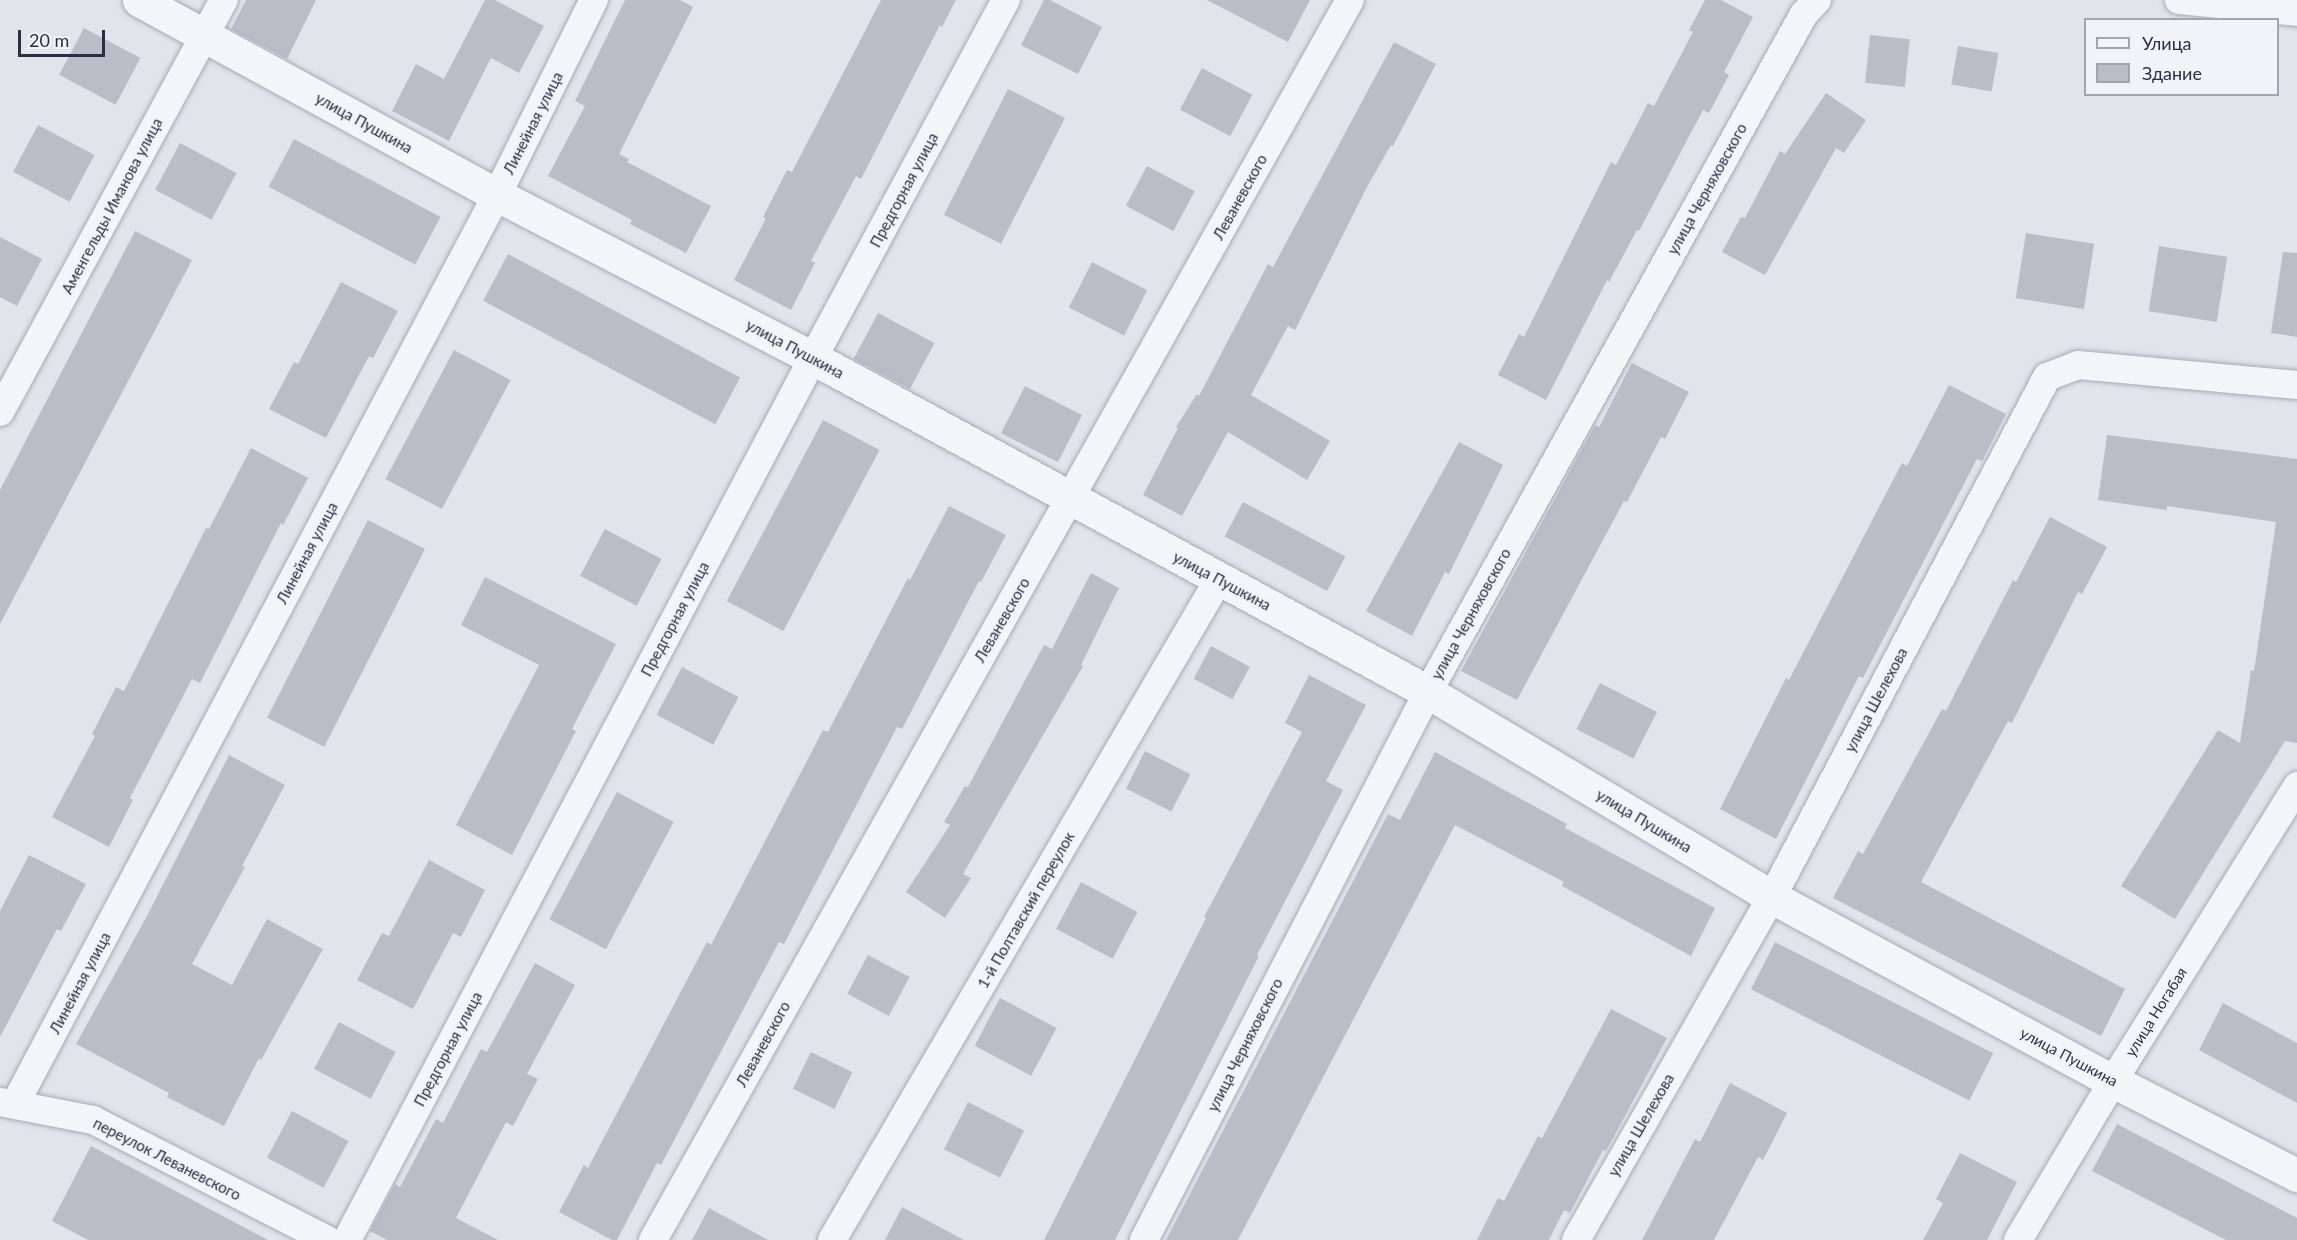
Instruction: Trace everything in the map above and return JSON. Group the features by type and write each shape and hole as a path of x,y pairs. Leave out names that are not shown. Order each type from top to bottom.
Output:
{"street":[{"name":"улица Пушкина","path":"139,0 497,195 813,358 1428,692 1772,897 2113,1081 2297,1175"},
{"name":"Аменгельды Иманова улица","path":"0,412 224,0"},
{"name":"Линейная улица","path":"8,1103 497,195 594,0"},
{"name":"Предгорная улица","path":"347,1240 813,358 1006,0"},
{"name":"Леваневского","path":"652,1240 1350,0"},
{"name":"улица Черняховского","path":"1144,1240 1428,692 1804,14 1817,0"},
{"path":"2179,0 2297,12"},
{"name":"улица Шелехова","path":"1576,1240 1772,897 2047,377 2078,365 2297,385"},
{"name":"1-й Полтавский переулок","path":"832,1240 1219,579"},
{"name":"улица Ногабая","path":"2018,1240 2113,1081 2297,786"},
{"name":"переулок Леваневского","path":"8,1103 93,1120 327,1240"}],"building":[{"path":"246,0 316,0 287,59 231,29"},
{"path":"485,0 495,0 544,26 519,73 491,58 449,141 392,111 416,64 444,79"},
{"path":"625,0 680,0 693,7 619,154 629,159 627,162 711,206 686,253 630,224 632,220 548,176 585,106 575,101"},
{"path":"881,0 956,0 942,27 940,25 861,179 856,176 811,261 815,263 791,310 734,280 766,218 763,217 787,170 792,172"},
{"path":"1044,0 1050,0 1102,27 1078,74 1021,45"},
{"path":"1207,0 1310,0 1288,42"},
{"path":"1705,0 1721,0 1753,17 1724,72 1729,75 1709,113 1703,110 1639,231 1637,230 1609,282 1607,280 1546,400 1498,375 1519,334 1524,337 1611,162 1616,165 1648,103 1654,106 1693,32 1689,30"},
{"path":"84,28 141,58 116,105 59,75"},
{"path":"1870,35 1910,39 1905,87 1865,83"},
{"path":"1394,42 1436,64 1393,146 1391,145 1367,187 1295,330 1288,326 1251,395 1330,441 1307,480 1228,432 1182,516 1143,495 1178,428 1176,427 1197,394 1199,396 1268,264 1273,267"},
{"path":"1958,46 1998,53 1992,92 1951,84"},
{"path":"1202,68 1252,95 1230,136 1180,109"},
{"path":"1008,89 1065,118 1001,244 944,215"},
{"path":"1826,93 1866,120 1844,153 1836,148 1765,275 1722,252 1741,217 1745,218 1780,151 1785,154"},
{"path":"38,125 95,155 70,202 13,172"},
{"path":"294,139 441,217 415,265 269,187"},
{"path":"180,143 237,173 212,220 155,190"},
{"path":"1147,166 1195,191 1174,231 1126,206"},
{"path":"135,231 192,260 0,624 0,490"},
{"path":"2026,233 2094,244 2084,309 2016,298"},
{"path":"0,237 42,259 17,306 0,297"},
{"path":"2159,246 2227,257 2217,322 2149,311"},
{"path":"2283,252 2297,253 2297,337 2271,333"},
{"path":"508,254 740,377 715,424 483,301"},
{"path":"1092,262 1147,290 1124,336 1069,307"},
{"path":"341,282 398,311 373,358 369,356 326,438 269,409 294,362 298,364"},
{"path":"878,313 935,343 910,389 854,359"},
{"path":"454,350 511,380 442,509 385,479"},
{"path":"1632,363 1689,392 1665,439 1661,437 1627,502 1624,501 1517,700 1461,671 1595,425 1599,427"},
{"path":"1949,385 2006,414 1982,461 1977,459 1863,678 1859,676 1776,839 1720,809 1786,678 1789,680 1902,463 1907,466"},
{"path":"1025,386 1082,415 1058,462 1001,433"},
{"path":"823,420 880,450 783,631 727,601"},
{"path":"2107,435 2297,459 2297,743 2285,741 2175,919 2121,886 2218,730 2240,743 2251,670 2254,671 2276,522 2167,506 2167,510 2098,500"},
{"path":"1459,442 1503,465 1449,574 1445,572 1412,636 1366,611"},
{"path":"251,448 308,478 283,525 281,523 200,683 192,679 130,798 133,800 109,847 52,817 95,736 92,734 116,687 124,691 206,528 209,529"},
{"path":"1243,502 1345,556 1327,591 1225,536"},
{"path":"949,506 1006,535 981,582 979,581 902,729 897,727 784,944 779,942 661,1165 657,1163 617,1240 612,1240 559,1212 584,1165 588,1168 707,942 711,945 823,730 828,732 908,578 910,580"},
{"path":"2050,517 2107,547 2082,594 2078,592 2012,723 2008,721 1921,882 2125,989 2101,1036 1833,898 1858,851 1863,854 1942,709 1946,711 2013,580 2016,582"},
{"path":"368,520 425,549 324,747 267,718"},
{"path":"605,529 662,559 637,606 580,576"},
{"path":"1091,573 1119,588 1081,665 1083,666 963,874 971,878 945,918 906,892 950,825 944,822 965,786 968,787 1044,645 1052,649"},
{"path":"485,577 616,644 572,729 576,731 512,855 456,825 539,665 461,625"},
{"path":"1211,646 1250,667 1232,699 1194,679"},
{"path":"682,667 739,697 713,745 657,715"},
{"path":"1309,675 1366,705 1326,781 1343,790 1257,955 1259,956 1115,1240 1044,1240 1206,918 1204,917 1302,732 1285,723"},
{"path":"1600,683 1657,712 1633,758 1576,729"},
{"path":"1145,751 1190,774 1171,812 1126,788"},
{"path":"1435,752 1567,824 1565,828 1715,908 1691,956 1562,886 1564,882 1455,825 1238,1240 1166,1240 1388,814 1400,820"},
{"path":"229,755 285,785 242,866 245,867 192,964 232,985 267,919 323,949 261,1060 259,1058 224,1126 167,1097 169,1093 76,1044 147,916"},
{"path":"617,792 674,822 606,949 549,919"},
{"path":"29,855 86,884 61,931 57,929 0,1037 0,911"},
{"path":"429,860 485,890 461,937 453,933 413,1009 357,980 382,933 389,936"},
{"path":"1081,882 1138,912 1113,959 1056,929"},
{"path":"1775,942 1993,1053 1969,1100 1751,989"},
{"path":"868,955 909,977 889,1016 847,994"},
{"path":"535,963 575,985 527,1074 538,1079 513,1126 506,1122 456,1218 498,1240 387,1240 370,1231 395,1184 400,1187 436,1119 443,1123 481,1049 487,1052"},
{"path":"1000,998 1057,1028 1031,1076 975,1046"},
{"path":"2223,1003 2297,1043 2297,1103 2199,1050"},
{"path":"1611,1009 1667,1038 1606,1151 1603,1150 1570,1213 1564,1210 1549,1240 1477,1240 1498,1198 1504,1201 1538,1136 1542,1138"},
{"path":"339,1022 396,1052 371,1099 314,1069"},
{"path":"811,1052 852,1072 834,1109 793,1089"},
{"path":"1730,1083 1787,1113 1763,1160 1758,1157 1714,1240 1642,1240 1695,1139 1700,1142"},
{"path":"968,1102 1024,1131 1000,1178 944,1149"},
{"path":"292,1111 349,1141 324,1188 267,1158"},
{"path":"2117,1124 2297,1218 2297,1240 2226,1240 2092,1171"},
{"path":"91,1146 268,1240 88,1240 52,1221"},
{"path":"1960,1153 2017,1182 1987,1240 1923,1240 1943,1203 1936,1199"},
{"path":"902,1207 964,1240 885,1240"},
{"path":"709,1208 768,1240 692,1240"}]}
